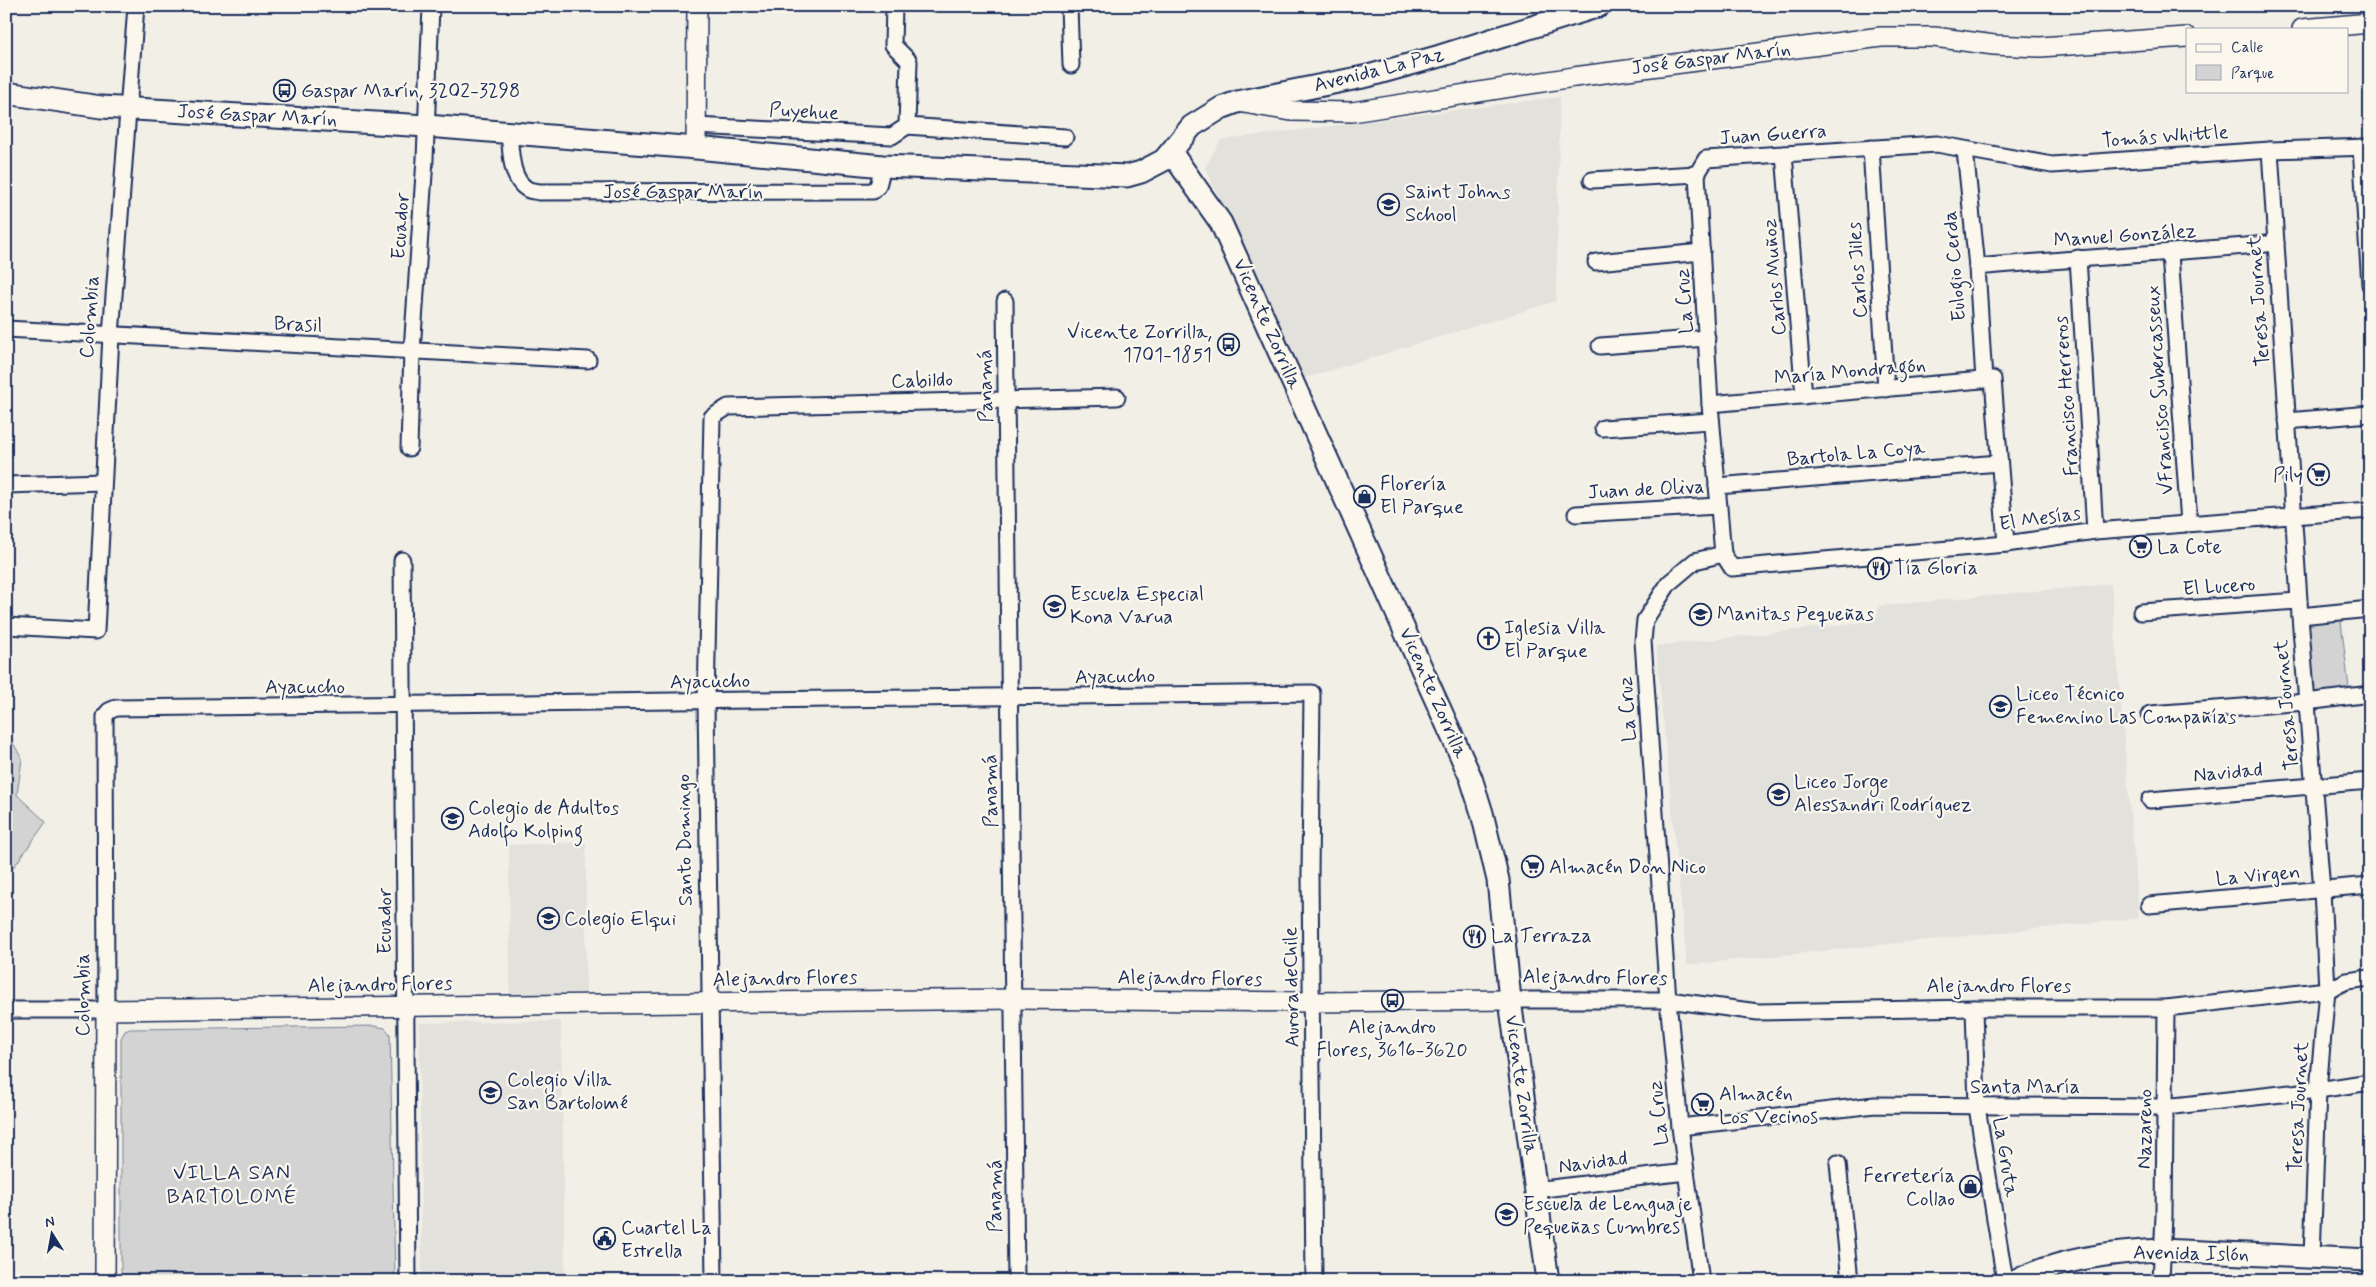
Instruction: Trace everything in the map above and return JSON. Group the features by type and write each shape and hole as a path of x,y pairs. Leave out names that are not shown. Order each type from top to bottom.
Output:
{"main road":[{"name":"Avenida La Paz","path":"1172,152 1192,126 1221,108 1237,102 1368,76 1440,56 1599,6"},
{"name":"José Gaspar Marín","path":"6,93 128,109 427,126 696,148 883,166 1120,176 1141,172 1154,166 1172,152"},
{"name":"Vicente Zorrilla","path":"1172,152 1221,222 1471,778 1482,812 1498,880 1510,1000 1548,1281"},
{"name":"Avenida Islón","path":"2012,1280 2086,1259 2136,1251 2161,1250 2370,1260"}],"street":[{"name":"Colombia","path":"6,626 96,631 112,335 136,6"},
{"name":"Ecuador","path":"409,448 412,351 427,126 430,6"},
{"path":"696,148 697,6"},
{"path":"894,6 893,45 909,61 907,126"},
{"path":"1069,6 1071,65"},
{"path":"2313,28 2370,23"},
{"name":"José Gaspar Marín","path":"1237,102 1291,111 1352,112 1574,77 1881,37 1934,37 1994,45 2040,47 2186,37"},
{"name":"Puyehue","path":"696,126 892,136 907,126 1065,137"},
{"name":"José Gaspar Marín","path":"509,133 512,161 517,176 526,189 539,192 873,191 878,186 883,166"},
{"name":"Juan Guerra","path":"1697,174 1706,159 1937,144 1965,150"},
{"path":"2365,147 2370,285"},
{"name":"Tomás Whittle","path":"1965,150 2052,165 2270,150 2365,147"},
{"name":"Carlos Jiles","path":"1871,148 1886,389"},
{"name":"Eulogio Cerda","path":"1965,150 2006,544"},
{"name":"Teresa Journet","path":"2270,150 2293,517 2322,890 2327,990 2318,1090 2312,1257"},
{"name":"Carlos Muñoz","path":"1784,154 1804,396"},
{"path":"1592,180 1697,174"},
{"name":"La Cruz","path":"1697,174 1708,338 1711,421 1723,554 1695,561 1669,583 1645,620 1643,641 1668,1000 1680,1127 1701,1281"},
{"name":"Manuel González","path":"1977,267 2078,258 2170,254 2276,243"},
{"path":"1596,262 1702,252"},
{"name":"VFrancisco Subercasseux","path":"2170,254 2189,523"},
{"name":"Francisco Herreros","path":"2078,258 2095,531"},
{"name":"Panamá","path":"1006,301 1016,1281"},
{"name":"Brasil","path":"6,329 588,360"},
{"path":"1600,346 1708,338"},
{"name":"María Mondragón","path":"1710,404 1988,380"},
{"name":"Cabildo","path":"728,407 1006,398 1117,397"},
{"name":"Santo Domingo","path":"714,1281 706,702 712,417 728,407"},
{"path":"2287,421 2370,414"},
{"path":"1603,428 1711,421"},
{"name":"Bartola La Coya","path":"1717,486 1999,463"},
{"path":"6,485 103,482"},
{"name":"Juan de Oliva","path":"1576,514 1718,506"},
{"name":"El Mesías","path":"1723,554 1732,568 2006,544 2095,531 2370,510"},
{"name":"Ecuador","path":"402,560 408,1281"},
{"name":"El Lucero","path":"2141,612 2299,601"},
{"path":"2300,616 2370,609"},
{"name":"Ayacucho","path":"109,711 116,708 1312,694"},
{"name":"Aurora deChile","path":"1312,694 1310,875 1313,1002 1314,1281"},
{"path":"2150,714 2306,702 2370,694"},
{"name":"Colombia","path":"105,1281 106,716 109,711"},
{"name":"Navidad","path":"2150,800 2370,781"},
{"name":"La Virgen","path":"2149,905 2370,885"},
{"name":"Alejandro Flores","path":"6,1010 1014,999 1313,1002 1668,1000 1758,1012 1974,1008 2166,1008 2327,990 2347,981 2370,978"},
{"name":"La Gruta","path":"1974,1008 1977,1107 2012,1280"},
{"name":"Nazareno","path":"2161,1281 2164,1215 2166,1008"},
{"name":"Santa María","path":"1680,1127 1875,1105 2165,1107 2318,1090 2370,1082"},
{"path":"1838,1163 1850,1281"},
{"name":"Navidad","path":"1535,1190 1686,1172"}],"shaded area":[{"name":"Saint Johns School","path":"1560,97 1556,301 1299,380 1205,167 1221,140"},
{"name":"Liceo Jorge Alessandri Rodríguez","path":"2111,584 2139,918 1687,965 1656,646 1874,621 1879,606"},
{"name":"Colegio Elqui","path":"586,842 586,992 510,995 509,845"},
{"name":"Colegio Villa San Bartolomé","path":"561,1021 565,1281 422,1281 419,1023"}],"green space":[{"path":"2340,613 2350,696 2306,702 2300,616"},
{"path":"7,732 22,759 17,795 46,822 6,878"},
{"path":"374,1026 385,1028 390,1034 395,1281 121,1281 121,1038 125,1031 130,1029"}],"place":[{"name":"Gaspar Marín, 3202-3298","path":"285,91"},
{"name":"Saint Johns School","path":"1389,204"},
{"name":"Vicente Zorrilla, 1701-1851","path":"1228,344"},
{"name":"Pily","path":"2319,475"},
{"name":"Florería El Parque","path":"1364,496"},
{"name":"La Cote","path":"2141,547"},
{"name":"Tía Gloria","path":"1878,568"},
{"name":"Escuela Especial Kona Varua","path":"1054,606"},
{"name":"Manitas Pequeñas","path":"1701,614"},
{"name":"Iglesia Villa El Parque","path":"1488,639"},
{"name":"Liceo Técnico Femenino Las Compañías","path":"2000,706"},
{"name":"Liceo Jorge Alessandri Rodríguez","path":"1778,794"},
{"name":"Colegio de Adultos Adolfo Kolping","path":"452,819"},
{"name":"Almacén Don Nico","path":"1533,867"},
{"name":"Colegio Elqui","path":"548,919"},
{"name":"La Terraza","path":"1475,936"},
{"name":"Alejandro Flores, 3616-3620","path":"1392,1001"},
{"name":"Colegio Villa San Bartolomé","path":"491,1092"},
{"name":"Almacén Los Vecinos","path":"1703,1105"},
{"name":"Ferretería Collao","path":"1971,1187"},
{"name":"Escuela de Lenguaje Pequeñas Cumbres","path":"1507,1215"},
{"name":"Cuartel La Estrella","path":"605,1239"}],"district":[{"name":"VILLA SAN BARTOLOMÉ","path":"232,1185"}]}
